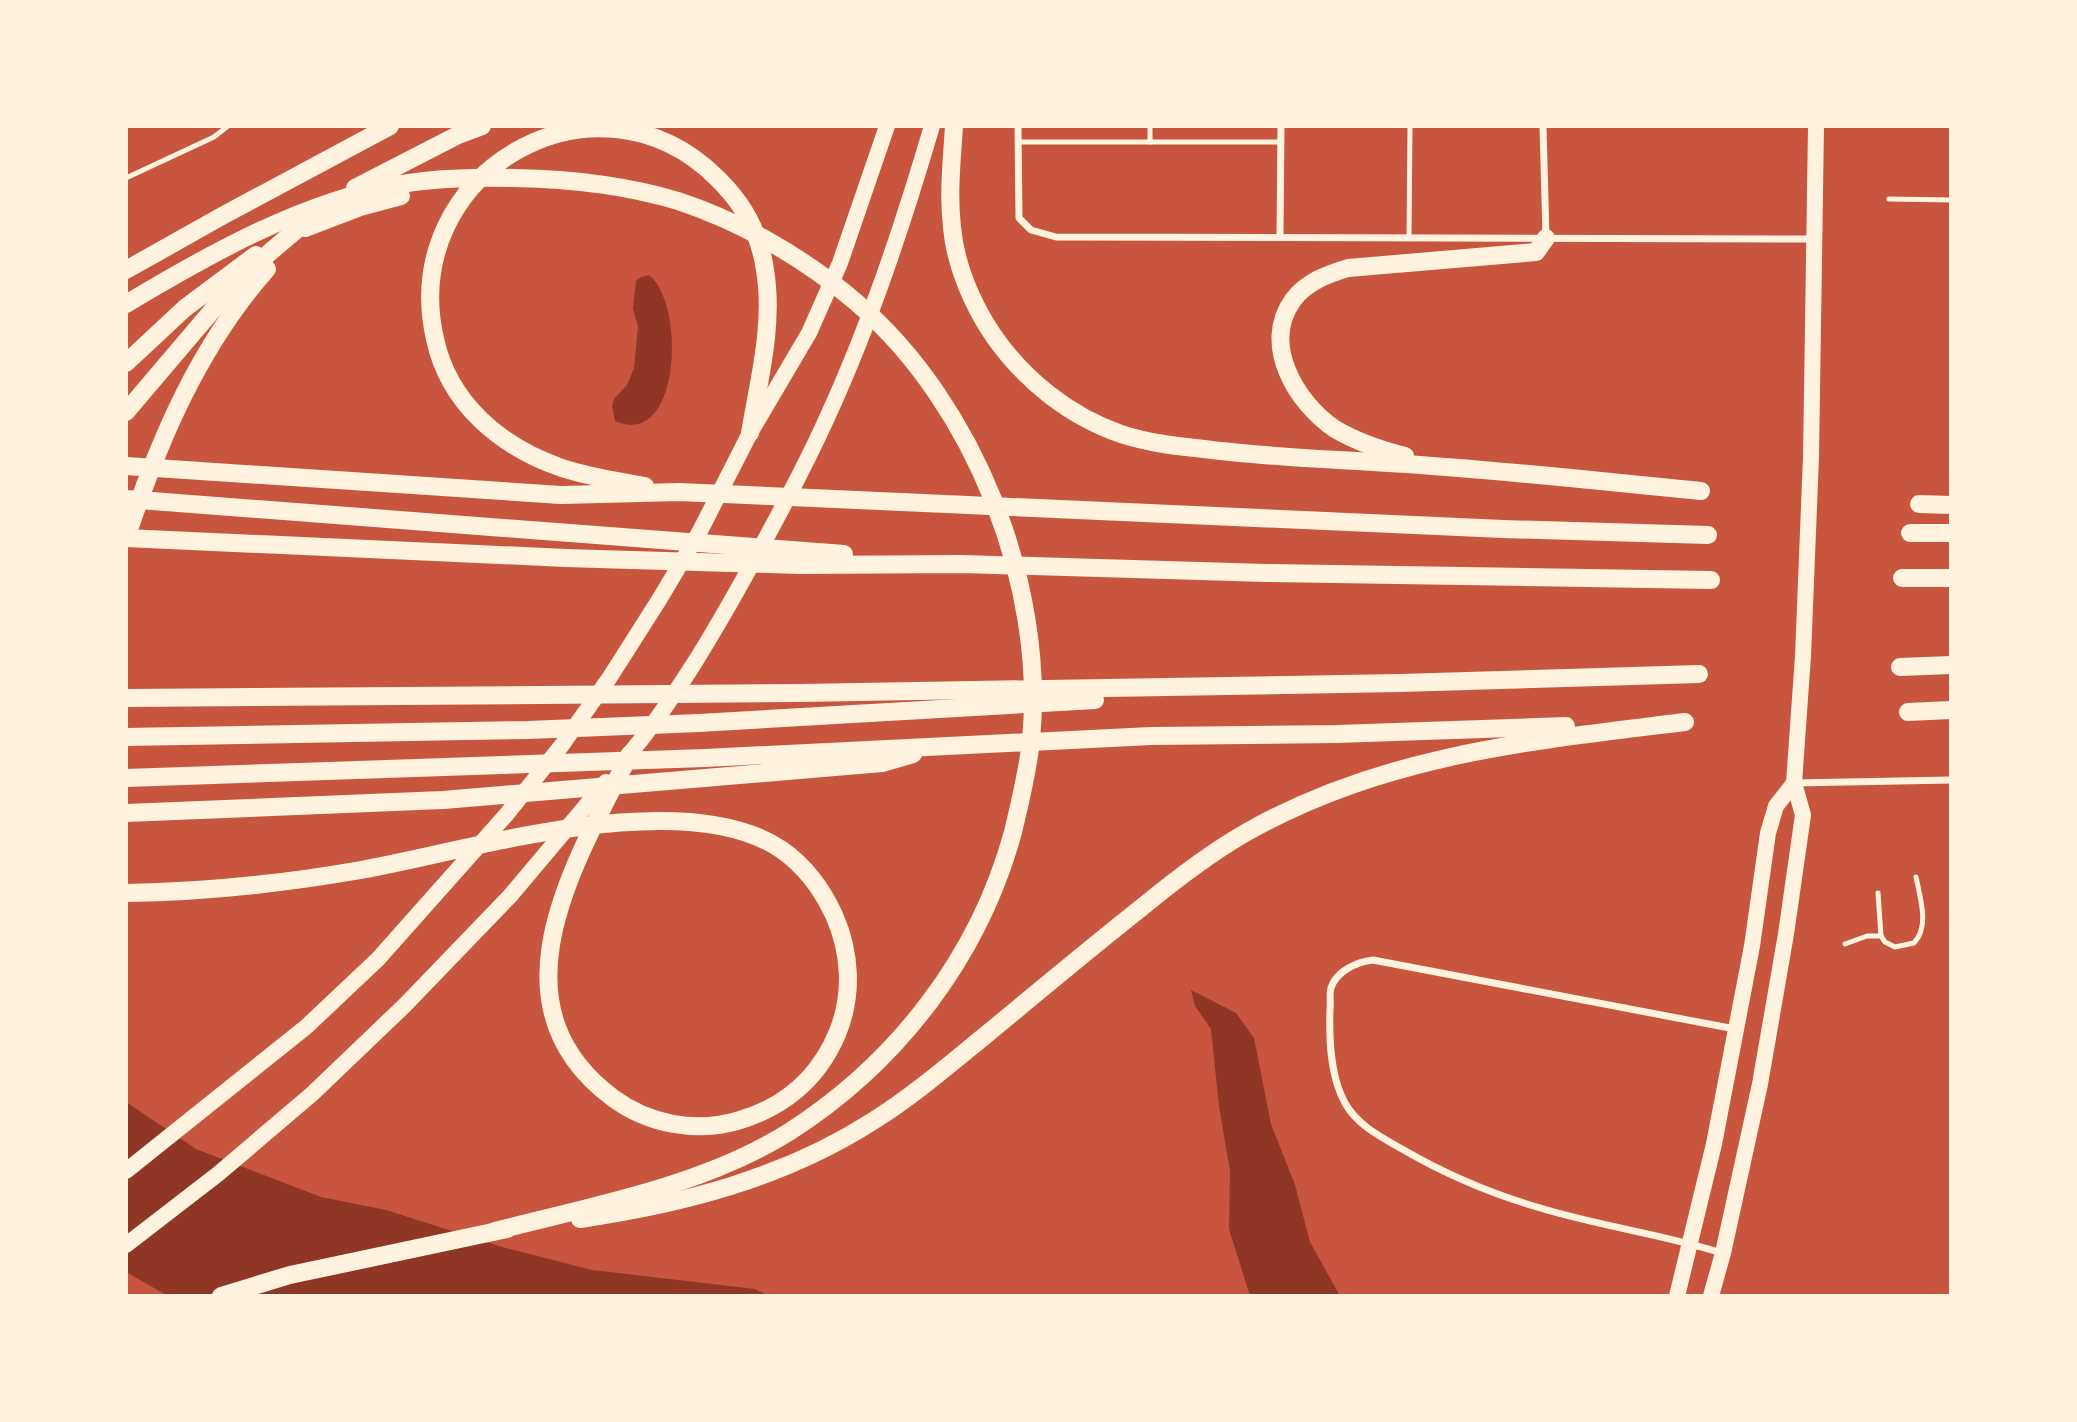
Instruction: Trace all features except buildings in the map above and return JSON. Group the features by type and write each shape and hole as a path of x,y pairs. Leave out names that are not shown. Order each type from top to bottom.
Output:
{"highway":[{"path":"126,270 390,126"},
{"path":"126,412 216,306 269,253 323,207 419,154 482,126"},
{"path":"954,126 952,227 962,273 973,300 1004,352 1026,375 1072,411 1121,434 1162,444 1238,453 1442,466 1701,491"},
{"path":"679,492 563,468 524,452 477,419 448,377 438,352 429,304 429,281 434,255 457,204 470,187 489,170 513,152 538,140 562,133 618,131 647,136 677,148 704,165 728,189 745,212 757,236 768,294 764,355 750,433"},
{"path":"126,304 233,244 309,211 356,194 404,184 491,177 556,179 633,190 674,200 713,214 792,255 858,303 919,368 957,428 989,490 1010,544 1031,646 1031,741 1026,775 995,888 944,984 880,1060 827,1105 752,1153 712,1170 636,1194 495,1231 290,1275 221,1296"},
{"path":"126,363 185,308 242,263 276,242 311,225 360,207 454,180"},
{"path":"323,207 225,320 166,432 126,538 594,559 800,565 963,564 1266,573 1711,580"},
{"path":"1442,466 1368,446 1335,428 1313,409 1298,392 1287,373 1281,338 1284,318 1293,299 1310,284 1326,275 1370,265 1536,252 1546,238"},
{"path":"126,466 561,495 679,492 1503,529 1708,534"},
{"path":"126,499 963,564"},
{"path":"1919,504 1951,505"},
{"path":"1910,533 1951,533"},
{"path":"1902,578 1951,578"},
{"path":"1900,667 1951,665"},
{"path":"126,698 800,693 1400,683 1699,674"},
{"path":"126,737 528,730 699,723 1400,683"},
{"path":"1908,712 1951,710"},
{"path":"126,778 705,758 1151,736 1337,734 1685,722 1484,748 1436,758 1355,782 1283,812 1205,859 1128,918 943,1070 873,1122 813,1154 755,1179 687,1200 495,1231"},
{"path":"126,813 443,800 688,781 882,763 939,746"},
{"path":"126,893 213,890 281,882 426,858 497,841 560,830 573,829 587,827 600,825 627,822 692,823 755,836 780,849 802,866 818,885 841,930 847,956 848,982 846,1007 828,1054 810,1078 786,1100 762,1113 709,1127 677,1125 647,1118 624,1106 587,1075 569,1052 557,1027 549,1000 548,957 556,915 580,853 591,830 597,819 614,786 631,752"}],"main road":[{"path":"126,1171 297,1034 369,968 506,815 562,745 610,677 700,531 750,433 809,333 840,263 887,126"},
{"path":"126,1245 218,1174 312,1094 405,1005 510,896 631,752 703,649 819,437 877,294 912,196 932,126"},
{"path":"1711,1296 1760,1084 1786,934 1802,815 1794,782 1811,457 1816,126"},
{"path":"1677,1296 1714,1144 1752,946 1768,833 1776,806 1794,782"}],"street":[{"path":"1018,126 1017,213 1021,222 1037,233 1056,237 1814,239"},
{"path":"1280,237 1281,126"},
{"path":"1543,126 1546,238"},
{"path":"1794,782 1951,780"},
{"path":"1723,1253 1692,1243 1538,1208 1482,1189 1435,1168 1376,1134 1356,1118 1345,1102 1335,1076 1330,1018 1331,987 1345,970 1360,961 1373,960 1735,1029"}],"lane":[{"path":"126,178 214,137 228,126"},
{"path":"1150,126 1150,142"},
{"path":"1409,126 1409,238"},
{"path":"1018,142 1281,142"},
{"path":"1889,199 1951,200"},
{"path":"1878,893 1881,936 1885,942 1895,947 1911,945 1921,932 1923,917 1916,877"},
{"path":"1845,944 1867,936 1881,936"}],"shaded area":[{"path":"649,275 661,291 669,314 671,370 665,395 653,415 637,424 615,421 612,406 614,399 627,385 634,368 638,327 633,309 636,281"},
{"path":"1191,990 1236,1013 1254,1038 1271,1124 1295,1185 1310,1242 1340,1296 1250,1296 1229,1229 1230,1171 1219,1106 1211,1029 1195,1006"},
{"path":"126,1102 196,1149 321,1197 386,1210 502,1247 592,1270 755,1289 769,1296 168,1296 126,1272"}]}
